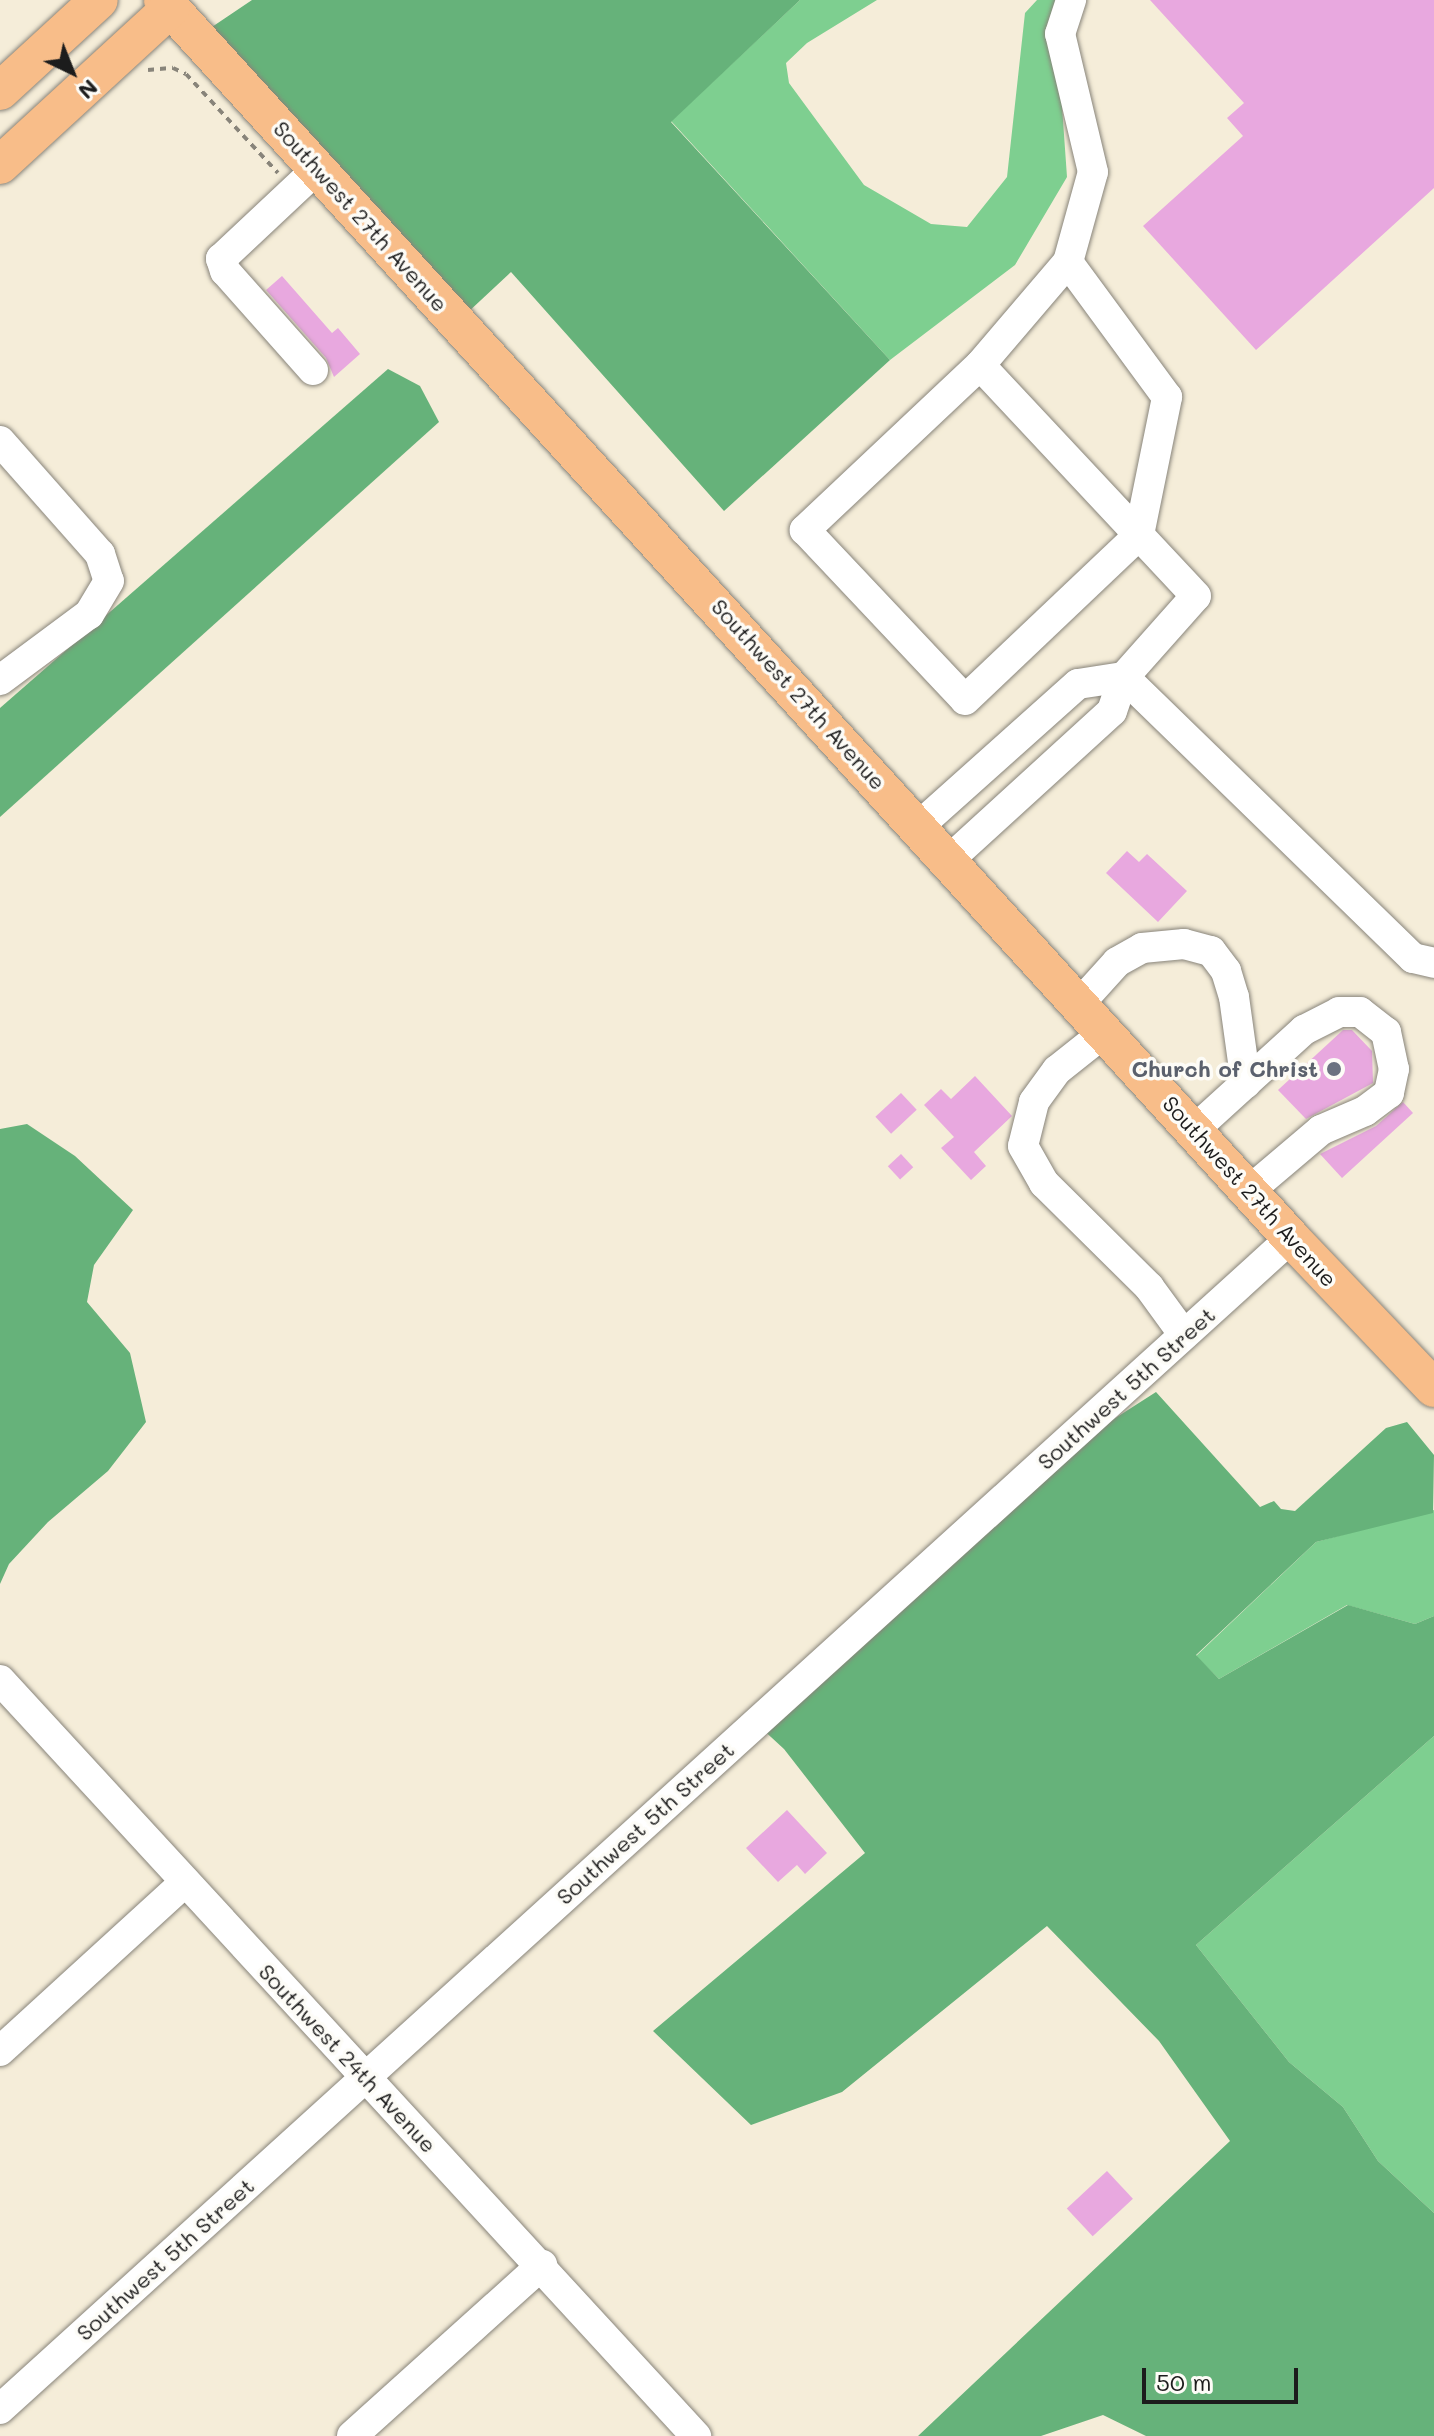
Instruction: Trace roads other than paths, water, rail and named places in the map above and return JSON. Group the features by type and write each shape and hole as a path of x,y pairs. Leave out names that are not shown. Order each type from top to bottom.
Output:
{"main road":[{"path":"0,91 99,0"},
{"path":"0,165 171,3"},
{"name":"Southwest 27th Avenue","path":"171,3 301,173 950,859 1291,1238 1434,1388"}],"street":[{"path":"1068,262 1167,397 1139,535 965,700 805,530 980,365 1068,262 1093,172 1060,34 1071,0"},
{"path":"301,173 221,259 225,271 313,370"},
{"path":"950,859 1112,711 1124,677 1196,596 980,365"},
{"path":"0,441 100,554 109,581 89,614 0,680"},
{"path":"919,826 1078,684 1124,677"},
{"path":"1124,677 1427,956"},
{"path":"1080,1003 1117,962 1142,948 1184,944 1211,951 1226,971 1234,997 1246,1083"},
{"path":"1194,1130 1304,1030 1339,1012 1360,1012 1386,1032 1394,1069 1389,1093 1365,1111 1321,1130 1249,1191"},
{"path":"1105,1032 1049,1081 1034,1102 1023,1146 1044,1183 1149,1287 1184,1335"},
{"name":"Southwest 5th Street","path":"0,2409 1291,1238"},
{"name":"Southwest 24th Avenue","path":"6,1699 185,1882 542,2265 696,2436"},
{"path":"0,2051 185,1882"},
{"path":"352,2436 542,2265"}],"place":[{"name":"Church of Christ","path":"1334,1069"}]}
